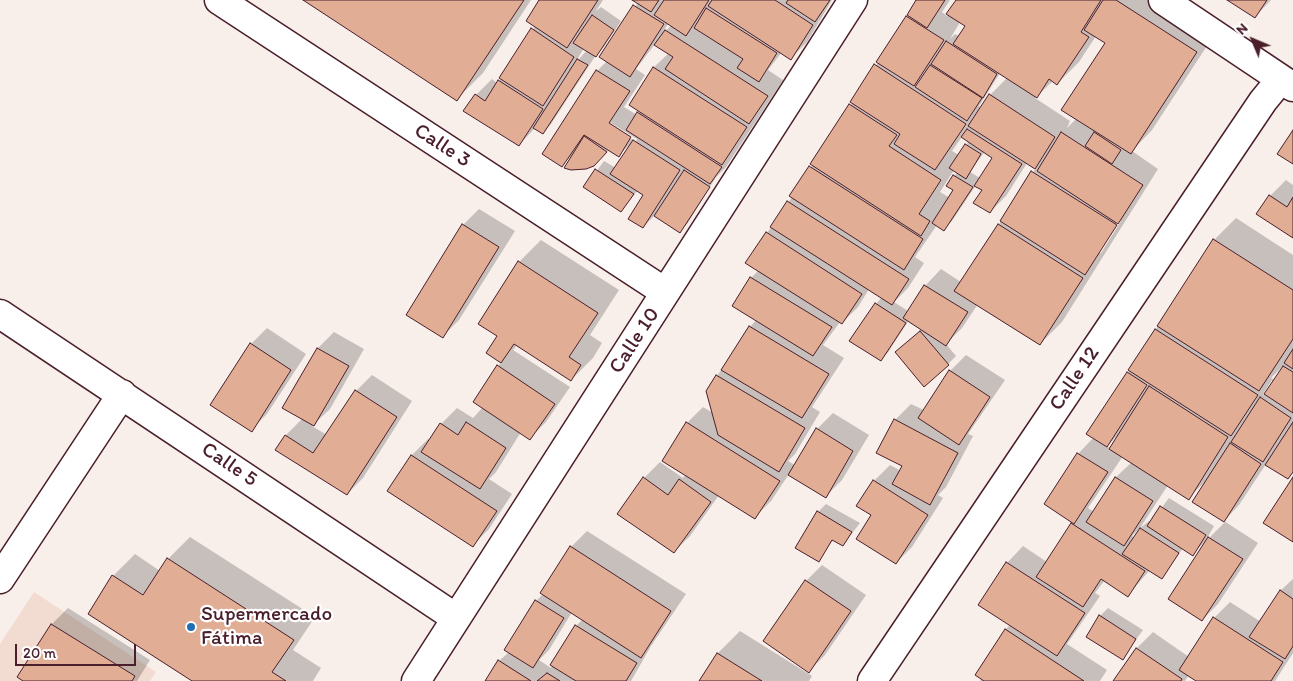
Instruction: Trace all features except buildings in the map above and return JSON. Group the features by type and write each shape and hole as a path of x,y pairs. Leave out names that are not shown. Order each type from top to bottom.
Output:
{"street":[{"name":"Calle 3","path":"218,0 666,292"},
{"name":"Calle 10","path":"416,681 853,0"},
{"path":"1163,0 1287,83"},
{"name":"Calle 12","path":"872,681 1258,109 1287,83"},
{"name":"Calle 5","path":"0,314 456,618"},
{"path":"0,579 122,394"}],"shaded area":[{"path":"34,592 156,672 150,681 0,681 0,644"}],"place":[{"name":"Supermercado Fátima","path":"191,627"}]}
